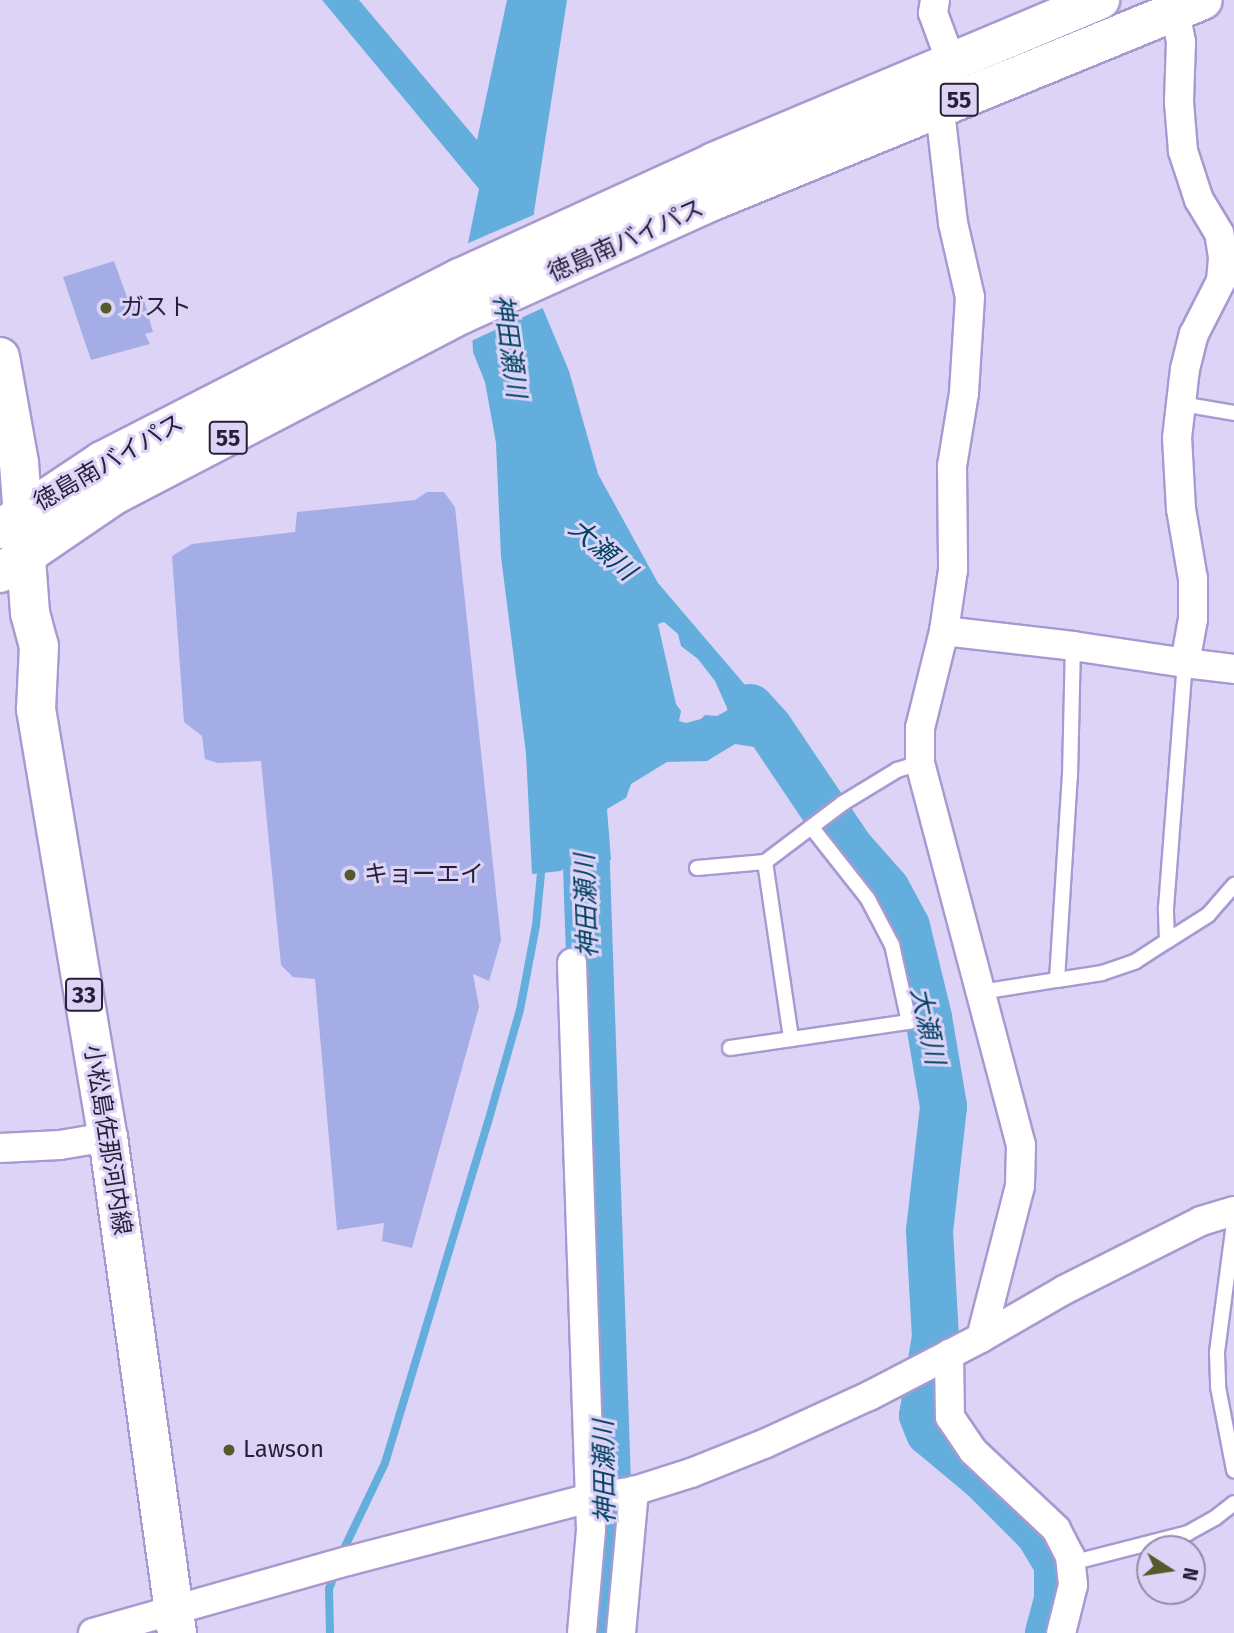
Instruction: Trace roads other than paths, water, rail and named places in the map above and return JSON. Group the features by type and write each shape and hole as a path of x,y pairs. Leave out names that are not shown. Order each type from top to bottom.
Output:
{"main road":[{"name":"徳島南バイパス","path":"12,543 103,461 461,296 714,162 1100,0"},
{"name":"徳島南バイパス","path":"461,296 715,201 1182,4"},
{"name":"小松島佐那河内線","path":"0,358 19,463 12,543 39,646 36,709 108,1137 175,1621"}],"street":[{"path":"936,0 933,13 951,62"},
{"path":"1182,4 1179,102 1183,151 1199,200 1219,233 1228,257 1221,281 1194,334 1177,438 1181,509 1193,579 1193,620 1185,663"},
{"path":"935,109 942,128 953,223 970,297 964,393 952,466 953,570 944,631 920,728 920,763 1021,1145 1020,1186 981,1338"},
{"path":"944,631 1234,669"},
{"path":"572,963 589,1420 612,1494 621,1633"},
{"path":"0,1148 60,1145 108,1137"},
{"path":"93,1633 175,1621 336,1564 612,1494 764,1444 936,1361 1064,1290 1201,1221 1234,1212"},
{"path":"936,1361 950,1417 973,1451 1056,1529 1071,1563 1073,1585 1061,1633"},
{"path":"582,1633 591,1530 612,1494"}],"lane":[{"path":"1182,404 1234,413"},
{"path":"1057,980 1070,776 1073,646"},
{"path":"1167,941 1166,908 1185,663"},
{"path":"697,868 765,862 835,809 897,770 920,763"},
{"path":"730,1048 909,1023 892,945 868,899 818,824"},
{"path":"765,862 791,1039"},
{"path":"981,992 1102,973 1136,961 1208,915 1234,885"},
{"path":"1234,1223 1217,1353 1218,1387 1234,1469"},
{"path":"1071,1563 1188,1533 1234,1503"}],"water":[{"path":"322,0 359,0 477,140 507,0 567,0 534,212 543,309 569,371 598,474 658,583 751,692 768,702 809,748 789,759 780,751 735,744 707,761 667,762 631,784 626,798 607,809 611,860 591,863 572,860 561,871 532,874 526,753 501,557 496,443 485,382 473,352 468,243 479,189","holes":["664,622 678,634 681,646 698,659 715,681 728,710 717,716 705,715 701,719 686,723 679,721 681,711 676,704 658,624"]}],"waterway":[{"name":"大瀬川","path":"750,707 769,728 849,847 886,889 906,926 928,1017 943,1106 929,1230 935,1336 922,1415 929,1432 982,1476 1038,1532 1057,1564 1057,1599 1048,1633"},
{"name":"神田瀬川","path":"580,798 585,837 608,1514 598,1633"},
{"path":"340,1557 385,1463 488,1122 520,1010 536,925 542,863"},
{"path":"330,1633 329,1589 335,1573"}],"place":[{"name":"ガスト","path":"106,308"},
{"name":"キョーエイ","path":"350,875"},
{"name":"Lawson","path":"229,1450"}]}
